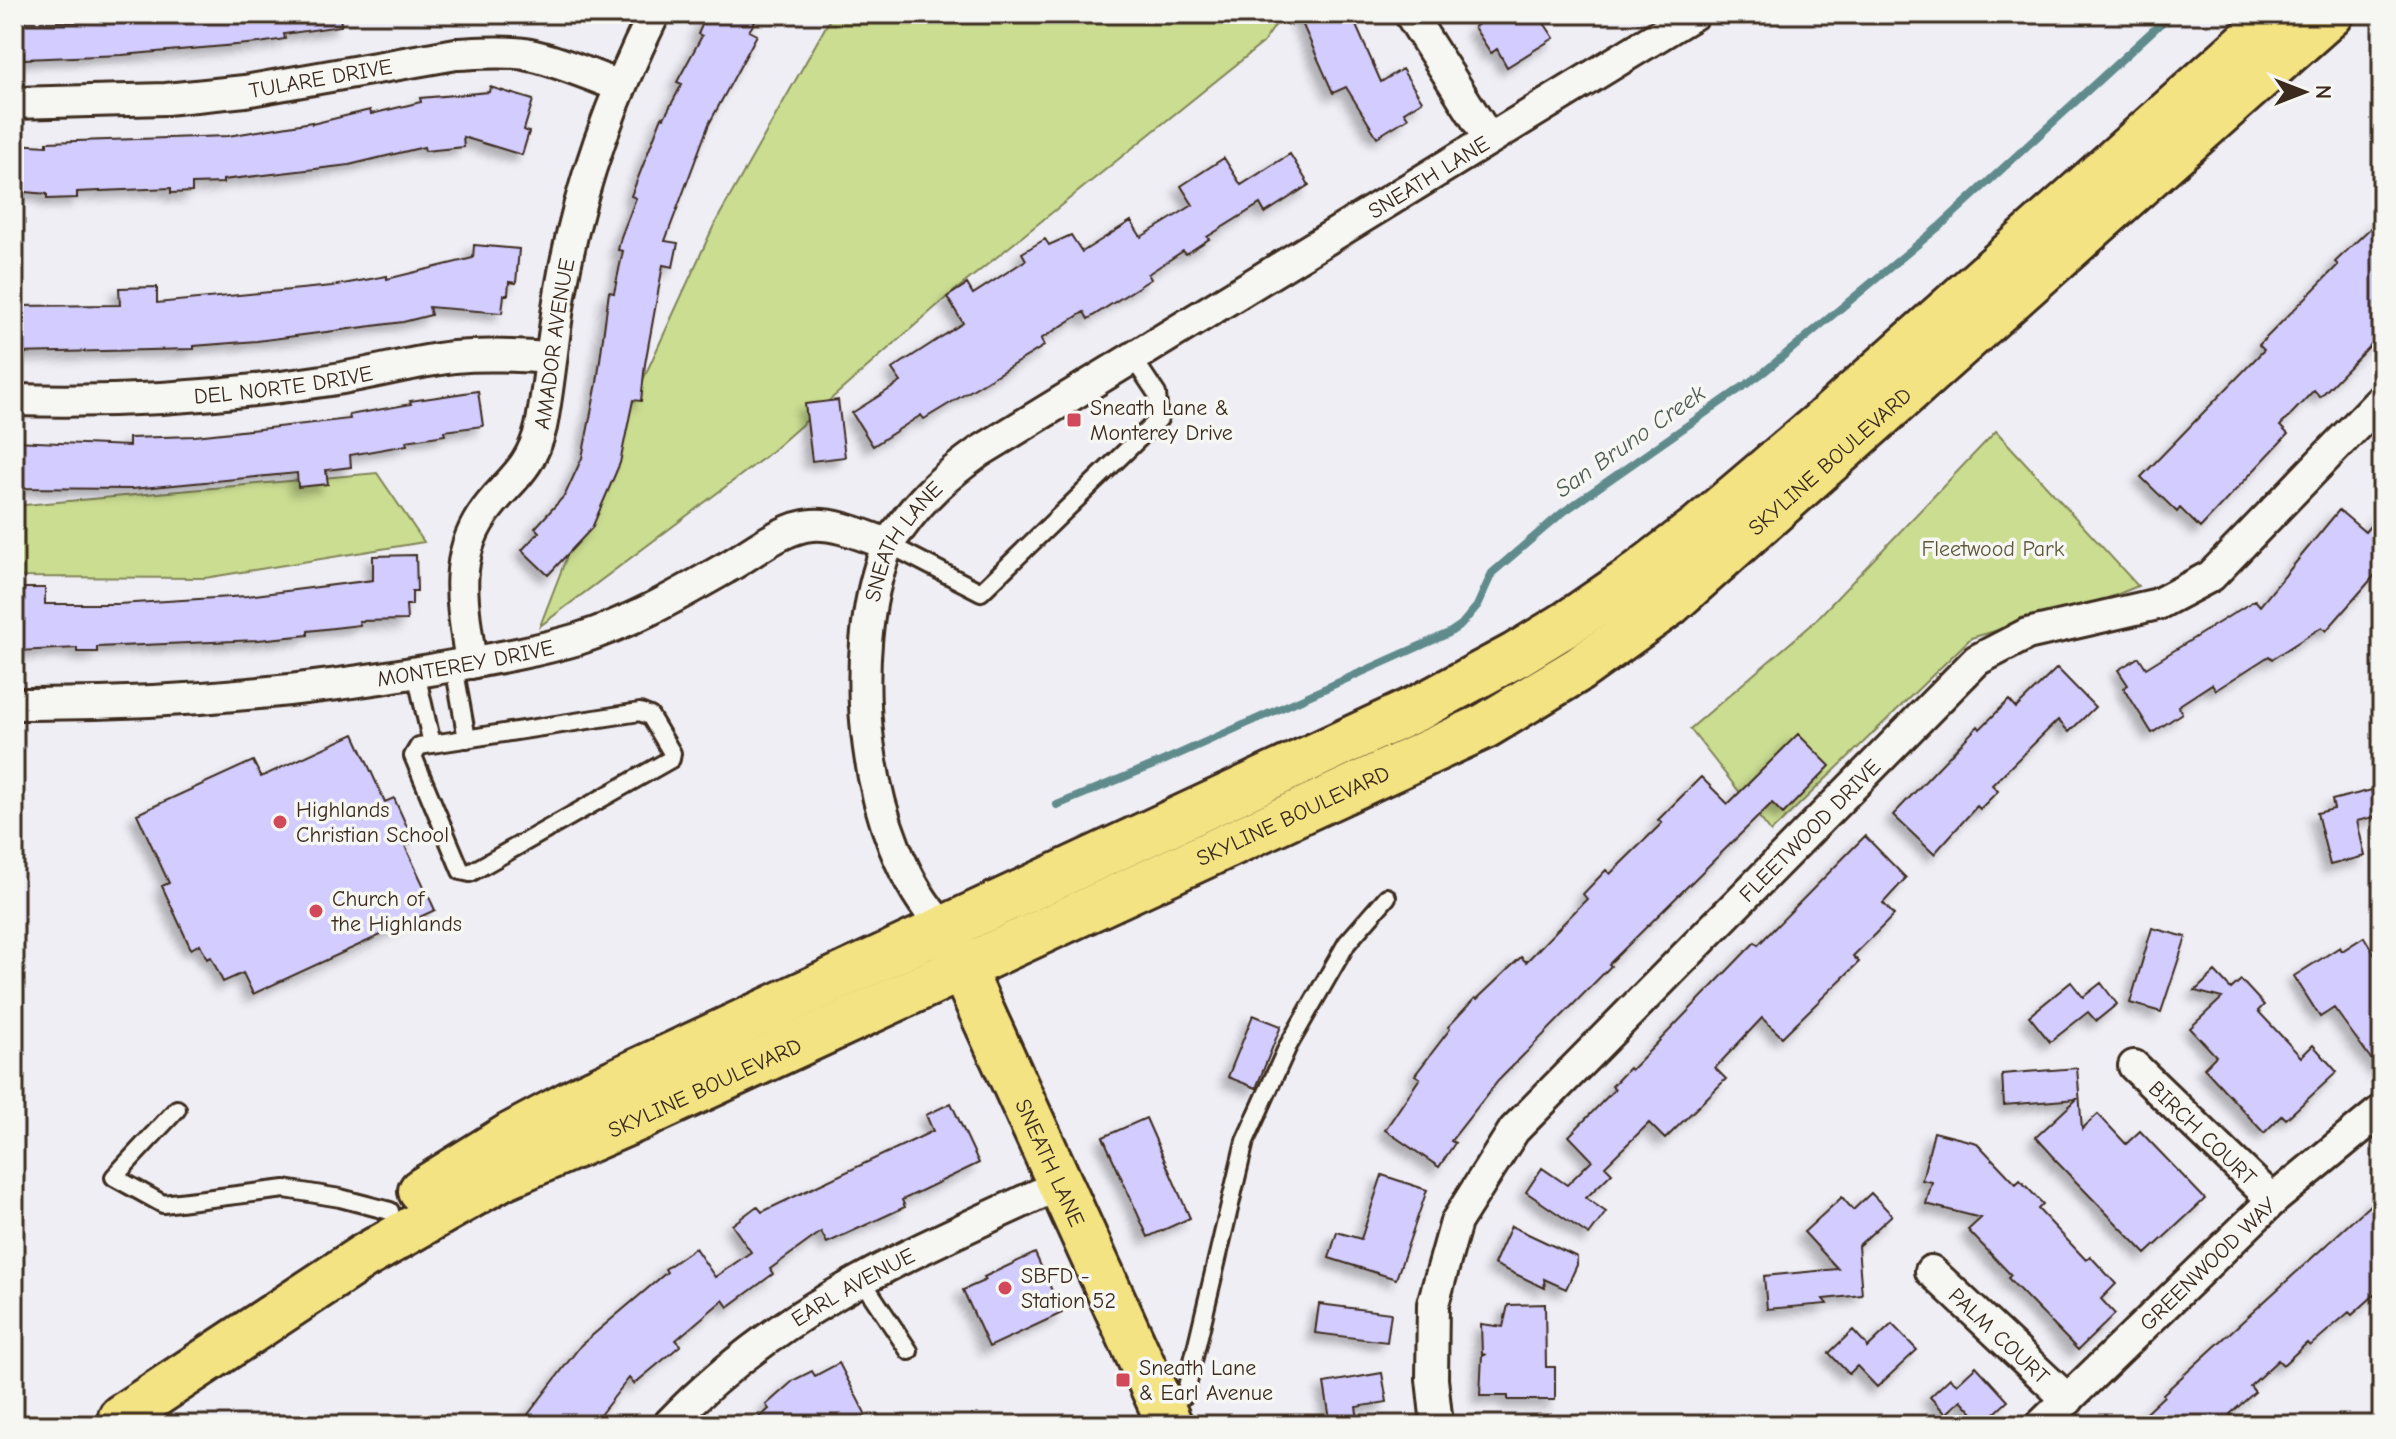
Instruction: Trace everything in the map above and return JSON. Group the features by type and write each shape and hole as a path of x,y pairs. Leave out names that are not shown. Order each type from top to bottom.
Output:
{"main road":[{"name":"SKYLINE BOULEVARD","path":"115,1421 226,1328 390,1211 499,1142 584,1096 1422,706 1516,655 1588,609 1698,528 1783,457 2279,14"},
{"name":"SKYLINE BOULEVARD","path":"115,1421 363,1257 503,1177 963,969 1485,726 1534,698 1624,638 1719,561 2331,14"},
{"name":"SNEATH LANE","path":"944,928 1166,1415"}],"street":[{"name":"AMADOR AVENUE","path":"462,664 461,573 468,541 483,515 530,459 540,428 561,288 574,228 620,86 654,14"},
{"path":"1410,14 1489,139"},
{"name":"SNEATH LANE","path":"944,928 926,909 895,846 877,797 867,743 867,637 874,593 888,544 915,507 942,479 979,452 1694,14"},
{"name":"TULARE DRIVE","path":"14,103 166,99 245,91 456,54 490,52 525,54 620,86"},
{"name":"DEL NORTE DRIVE","path":"14,400 136,400 229,393 324,381 452,357 494,355 551,358"},
{"name":"FLEETWOOD DRIVE","path":"1437,1425 1432,1379 1433,1304 1456,1222 1514,1130 1977,660 2027,634 2158,604 2211,576 2382,399"},
{"name":"MONTEREY DRIVE","path":"14,704 86,705 188,700 289,691 416,673 578,639 621,623 663,603 787,533 811,525 838,528 888,544"},
{"name":"BIRCH COURT","path":"2134,1066 2273,1200"},
{"name":"GREENWOOD WAY","path":"2041,1425 2273,1200 2382,1110"},
{"name":"EARL AVENUE","path":"668,1425 716,1379 811,1307 861,1279 1061,1184"},
{"name":"PALM COURT","path":"1931,1271 2068,1400"}],"lane":[{"path":"888,544 981,592 1159,419 1157,394 1133,358"},
{"path":"462,664 467,739"},
{"path":"416,673 432,744"},
{"path":"640,712 650,716 672,753 671,759 470,873 461,871 413,756 419,746 432,744 640,712"},
{"path":"1166,1415 1185,1395 1245,1141 1288,1046 1347,943 1387,897"},
{"path":"177,1109 114,1177 163,1204 285,1189 340,1198 390,1211"},
{"path":"861,1279 909,1351"}],"green space":[{"path":"836,14 1283,14 1263,43 947,297 765,457 540,626 592,491 714,225 830,19"},
{"name":"Fleetwood Park","path":"1996,431 2138,586 2111,597 1971,638 1771,832 1690,729 1810,626"},
{"path":"377,473 424,542 205,578 14,577 14,506"}],"building":[{"path":"79,14 130,14 130,17 164,14 340,14 341,26 284,34 285,39 259,43 122,55 24,59 24,53 14,53 14,22 79,22"},
{"path":"707,14 760,14 749,31 757,35 709,124 665,241 678,243 673,267 663,265 641,401 633,400 620,463 592,528 548,575 522,550 539,532 535,528 565,495 582,458 597,383 609,292 614,293 623,251 618,250 621,237 636,198 631,196 662,117 682,84 677,82 702,36 698,34"},
{"path":"1298,14 1351,14 1381,82 1402,69 1422,101 1404,112 1408,118 1377,137 1346,87 1333,93"},
{"path":"1495,14 1538,14 1554,38 1507,67 1497,49 1491,53 1474,27"},
{"path":"490,87 533,100 524,130 529,132 522,155 463,137 464,147 425,151 424,147 349,165 223,180 223,183 192,184 192,192 171,193 171,188 77,192 77,198 47,199 47,194 14,191 14,144 47,146 47,142 228,136 312,124 370,110 371,114 421,102 420,98 489,92"},
{"path":"1290,154 1309,185 1265,213 1260,204 1186,254 1183,251 1148,274 1151,279 1088,319 1084,312 1041,339 1044,346 924,419 921,415 873,446 852,413 901,382 892,369 963,323 947,297 967,284 973,294 1026,260 1022,253 1045,239 1049,245 1071,235 1082,252 1131,221 1141,237 1193,205 1181,186 1224,158 1241,185"},
{"path":"2382,217 2382,333 2320,397 2314,390 2280,426 2288,434 2200,528 2180,508 2177,512 2141,477 2264,350 2259,345 2338,265 2335,262"},
{"path":"474,245 519,249 516,283 509,282 502,313 429,307 431,315 403,322 194,346 194,349 14,353 14,306 120,305 119,288 157,287 157,303 332,286 387,276 387,279 473,258"},
{"path":"478,391 483,426 444,431 445,435 406,441 407,445 350,455 351,467 326,470 328,484 298,487 297,473 132,489 14,488 14,441 129,446 129,438 195,436 350,419 349,415 411,404 410,401"},
{"path":"838,400 845,457 812,461 805,404"},
{"path":"2339,510 2365,532 2382,512 2382,567 2326,631 2322,627 2216,690 2212,684 2178,706 2182,713 2152,733 2124,688 2128,685 2118,670 2139,657 2146,668 2255,600 2260,606"},
{"path":"416,555 417,591 412,591 412,605 406,605 407,620 359,621 360,625 308,631 308,635 258,640 97,647 97,652 77,652 77,648 18,651 18,588 45,588 45,604 118,604 247,596 373,580 373,556"},
{"path":"2057,668 2095,707 2069,732 2058,720 1992,785 1998,791 1980,809 1977,806 1934,854 1893,815 1978,726 1980,729 2009,700 2016,708"},
{"path":"354,734 385,802 394,798 414,842 405,846 435,910 253,994 243,973 223,982 211,957 207,959 200,944 191,949 162,886 169,883 137,814 253,761 261,777"},
{"path":"1798,734 1830,766 1783,814 1772,803 1609,964 1611,966 1498,1081 1451,1141 1455,1143 1439,1167 1385,1130 1420,1078 1415,1075 1450,1029 1448,1027 1521,957 1526,962 1587,899 1583,894 1606,870 1610,874 1662,823 1658,820 1701,777 1728,804"},
{"path":"2372,790 2378,816 2357,821 2365,856 2330,865 2317,813 2334,809 2332,800"},
{"path":"1865,836 1906,878 1883,903 1894,915 1853,956 1859,962 1782,1037 1762,1018 1715,1068 1726,1079 1665,1139 1649,1123 1605,1166 1612,1173 1586,1198 1606,1212 1589,1235 1526,1192 1542,1168 1567,1185 1592,1160 1569,1136 1615,1089 1612,1086 1629,1068 1631,1070 1755,942 1758,945"},
{"path":"2152,928 2186,937 2161,1012 2130,1003"},
{"path":"2364,937 2382,966 2382,1074 2334,1008 2320,1017 2294,976 2340,947 2342,951"},
{"path":"2215,972 2231,989 2241,980 2264,1005 2258,1011 2301,1057 2313,1045 2337,1072 2286,1119 2282,1115 2264,1133 2204,1068 2216,1056 2190,1028 2222,998 2195,991"},
{"path":"2071,982 2083,997 2101,983 2117,1004 2096,1021 2088,1012 2050,1042 2029,1016"},
{"path":"1253,1015 1281,1026 1256,1088 1228,1077"},
{"path":"2077,1068 2082,1129 2098,1114 2126,1144 2140,1131 2205,1199 2146,1254 2036,1137 2077,1099 2004,1105 2002,1074"},
{"path":"951,1103 979,1163 902,1200 905,1207 827,1243 821,1232 770,1269 773,1274 728,1307 723,1300 676,1340 681,1345 634,1384 629,1378 592,1425 520,1425 581,1345 667,1272 665,1269 695,1248 715,1277 751,1252 732,1225 757,1206 762,1212 933,1131 926,1115"},
{"path":"1146,1118 1190,1218 1148,1237 1103,1137"},
{"path":"1934,1132 1977,1143 2016,1184 2020,1180 2043,1204 2038,1209 2086,1260 2090,1256 2116,1284 2101,1299 2115,1314 2078,1350 2008,1278 2011,1275 1968,1230 1981,1218 1926,1204 1932,1182 1922,1180"},
{"path":"1382,1175 1427,1190 1396,1279 1329,1258 1337,1232 1361,1239"},
{"path":"1871,1193 1892,1215 1858,1246 1862,1295 1823,1299 1827,1304 1767,1309 1764,1276 1838,1269 1804,1232 1842,1197 1853,1210"},
{"path":"2382,1194 2382,1288 2352,1315 2349,1312 2283,1365 2278,1360 2250,1386 2255,1392 2230,1414 2240,1425 2133,1425 2163,1394"},
{"path":"1511,1226 1577,1257 1577,1265 1566,1289 1544,1279 1545,1288 1494,1264"},
{"path":"1035,1253 1062,1313 989,1347 963,1290"},
{"path":"1319,1304 1391,1313 1387,1342 1315,1333"},
{"path":"1545,1304 1546,1367 1555,1367 1555,1400 1508,1400 1508,1396 1480,1396 1482,1355 1486,1355 1482,1354 1481,1324 1503,1327 1508,1305"},
{"path":"1892,1324 1917,1350 1877,1387 1857,1366 1849,1374 1829,1353 1853,1330 1867,1348"},
{"path":"839,1363 866,1415 847,1425 751,1425 769,1409 766,1405 794,1380 812,1371 815,1376"},
{"path":"1976,1366 2008,1401 1983,1424 1961,1400 1946,1414 1930,1397 1950,1378 1957,1384"},
{"path":"1382,1373 1387,1402 1356,1407 1359,1425 1331,1425 1324,1383"}],"waterway":[{"name":"San Bruno Creek","path":"1057,805 1163,761 1461,625 1477,606 1492,573 1562,513 1764,372 1941,225 2171,14"}],"place":[{"name":"Sneath Lane & Monterey Drive","path":"1074,420"},
{"name":"Highlands Christian School","path":"280,822"},
{"name":"Church of the Highlands","path":"316,911"},
{"name":"SBFD - Station 52","path":"1005,1288"},
{"name":"Sneath Lane & Earl Avenue","path":"1123,1380"}]}
